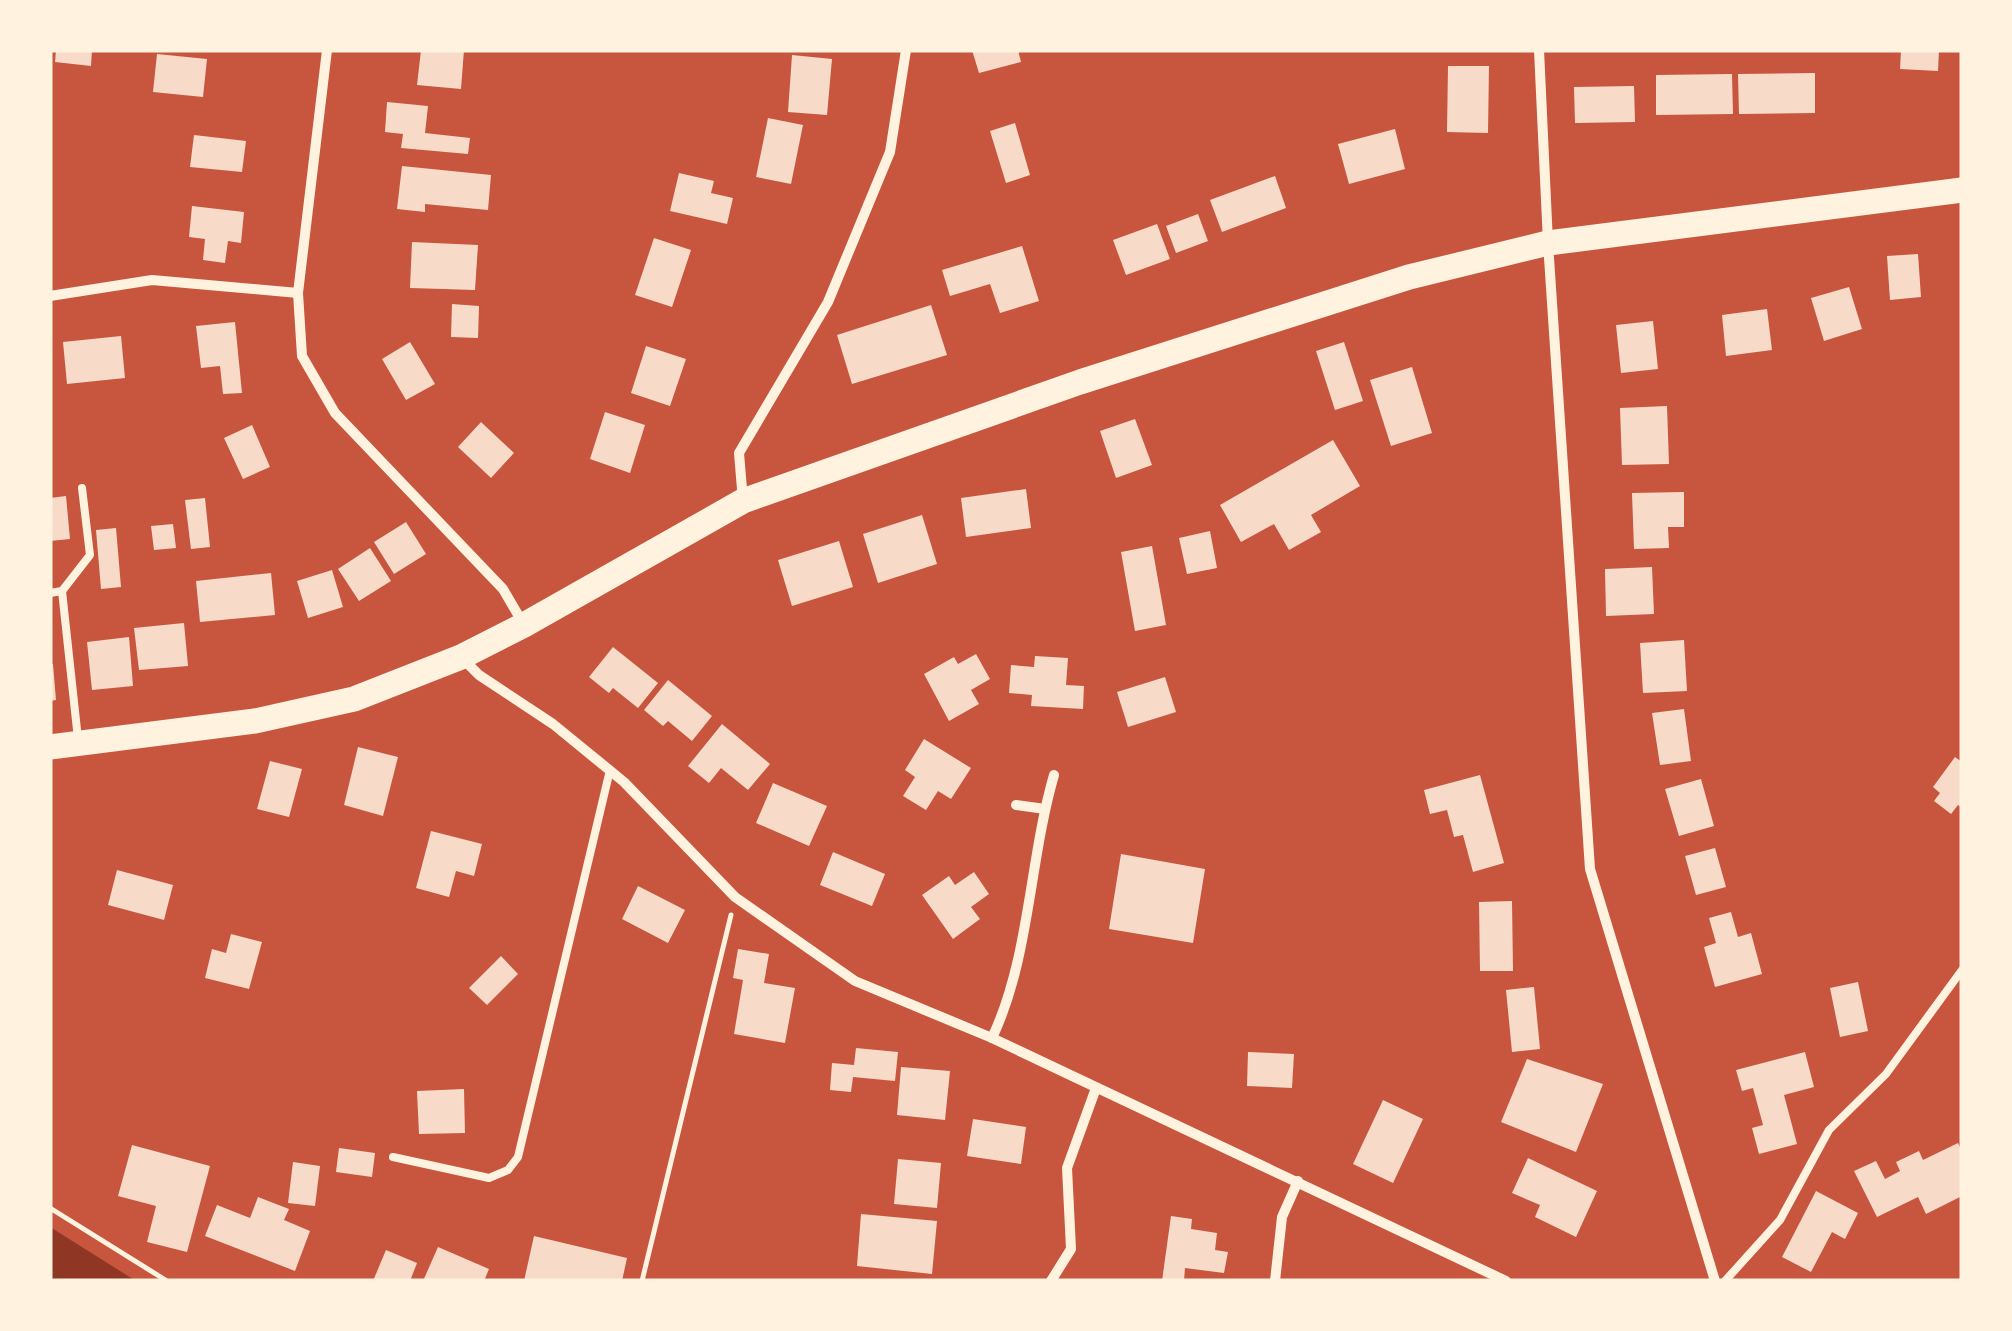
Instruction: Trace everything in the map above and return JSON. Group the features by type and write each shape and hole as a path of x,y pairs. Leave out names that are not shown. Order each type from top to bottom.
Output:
{"main road":[{"path":"50,747 255,720 354,698 460,656 524,625 743,501 1080,382 1408,278 1548,243 1962,190"}],"street":[{"path":"327,50 298,293 302,356 336,413 503,589 524,625"},
{"path":"743,501 739,453 828,302 890,152 906,50"},
{"path":"1539,50 1548,243 1590,869 1715,1281"},
{"path":"50,296 152,280 298,293"},
{"path":"460,656 610,770 735,897 855,981 992,1038 1506,1281"},
{"path":"992,1038 1008,1004 1044,809 1054,775"},
{"path":"1016,805 1044,809"},
{"path":"1052,1281 1071,1249 1067,1168 1096,1088"},
{"path":"1275,1281 1282,1217 1298,1181"}],"lane":[{"path":"78,744 62,591 90,556 82,488"},
{"path":"50,592 62,591"},
{"path":"393,1157 489,1178 508,1170 518,1157 610,770"},
{"path":"1724,1281 1780,1220 1829,1130 1886,1074 1962,970"}],"path":[{"path":"642,1281 735,897"},
{"path":"50,1208 166,1281"}],"shaded area":[{"path":"50,1227 136,1281 50,1281"}],"building":[{"path":"56,50 92,50 91,66 55,62"},
{"path":"421,50 464,50 461,89 417,85"},
{"path":"972,50 1018,50 1021,62 979,73"},
{"path":"1901,50 1939,50 1938,71 1900,69"},
{"path":"157,54 207,59 203,97 153,92"},
{"path":"792,55 832,59 827,115 788,112"},
{"path":"1448,66 1489,66 1488,133 1447,132"},
{"path":"1815,73 1815,113 1739,114 1738,74"},
{"path":"1732,74 1733,114 1656,115 1656,75"},
{"path":"1634,86 1635,122 1575,123 1574,87"},
{"path":"387,102 428,106 425,133 470,138 468,154 401,148 403,134 385,132"},
{"path":"768,118 803,125 791,184 756,177"},
{"path":"1015,123 1030,175 1006,183 990,131"},
{"path":"1395,129 1405,169 1349,184 1338,144"},
{"path":"194,135 246,141 242,172 190,167"},
{"path":"402,166 491,175 488,210 425,204 425,212 397,209"},
{"path":"679,173 714,181 711,193 733,198 727,224 670,211"},
{"path":"1275,176 1286,208 1222,232 1210,200"},
{"path":"192,206 244,212 241,243 228,241 225,263 203,260 205,239 189,237"},
{"path":"1198,214 1208,241 1176,253 1166,226"},
{"path":"1157,224 1170,259 1126,275 1113,240"},
{"path":"654,238 691,250 672,307 635,295"},
{"path":"412,242 478,245 475,290 410,288"},
{"path":"1022,246 1039,301 1000,313 990,284 950,296 942,270"},
{"path":"1918,254 1921,297 1890,300 1887,256"},
{"path":"1849,287 1862,329 1824,341 1811,298"},
{"path":"452,304 479,306 478,338 451,337"},
{"path":"931,305 947,355 852,384 837,335"},
{"path":"1767,309 1772,350 1726,356 1722,315"},
{"path":"1653,321 1658,369 1621,373 1616,325"},
{"path":"235,322 242,393 223,394 220,366 201,368 196,326"},
{"path":"121,336 125,378 67,384 63,342"},
{"path":"410,342 435,384 406,400 382,359"},
{"path":"1344,342 1363,401 1335,410 1316,351"},
{"path":"646,346 686,359 670,406 631,393"},
{"path":"1412,367 1432,433 1391,446 1370,380"},
{"path":"1667,406 1669,464 1622,465 1620,408"},
{"path":"605,412 645,425 630,473 590,459"},
{"path":"1135,419 1152,465 1116,478 1100,431"},
{"path":"481,422 514,453 491,478 458,447"},
{"path":"252,425 270,467 243,479 224,438"},
{"path":"1333,440 1360,486 1311,515 1321,532 1289,550 1274,524 1241,542 1220,505"},
{"path":"1026,489 1031,528 966,537 961,498"},
{"path":"1684,492 1684,527 1668,527 1669,548 1634,549 1632,493"},
{"path":"66,496 70,539 50,541 50,498"},
{"path":"205,498 210,547 191,549 185,500"},
{"path":"922,515 937,564 878,583 863,534"},
{"path":"406,522 426,554 394,574 374,542"},
{"path":"173,524 176,548 154,550 151,526"},
{"path":"116,528 121,587 101,589 96,530"},
{"path":"1210,531 1217,568 1187,574 1179,538"},
{"path":"839,541 853,587 792,606 778,560"},
{"path":"1152,546 1166,625 1135,631 1121,552"},
{"path":"370,548 391,581 359,601 338,569"},
{"path":"1652,567 1654,614 1606,616 1605,569"},
{"path":"332,570 343,607 308,618 297,581"},
{"path":"271,573 275,615 200,622 196,581"},
{"path":"184,623 188,666 139,670 134,628"},
{"path":"129,637 133,686 92,690 87,642"},
{"path":"1684,640 1687,691 1643,693 1640,643"},
{"path":"613,647 658,683 638,708 613,688 609,693 589,677"},
{"path":"976,654 990,679 971,690 979,704 949,721 924,674 954,657 958,664"},
{"path":"1035,656 1068,658 1066,685 1084,686 1083,709 1031,706 1032,695 1009,693 1011,665 1034,667"},
{"path":"50,664 56,700 50,701"},
{"path":"1165,677 1176,712 1128,727 1117,692"},
{"path":"668,680 712,716 692,741 668,721 663,726 644,710"},
{"path":"1684,709 1691,761 1660,765 1652,713"},
{"path":"722,724 770,764 748,790 721,768 709,783 688,766"},
{"path":"924,739 971,768 951,799 938,791 926,810 903,796 915,777 905,770"},
{"path":"358,747 398,757 383,816 344,805"},
{"path":"1955,757 1962,762 1962,808 1958,805 1951,814 1934,801 1940,793 1933,787"},
{"path":"270,761 302,769 289,817 257,809"},
{"path":"1480,775 1504,863 1473,872 1463,835 1454,837 1447,810 1430,814 1424,790"},
{"path":"1701,779 1714,826 1679,836 1665,789"},
{"path":"773,783 827,806 809,846 756,823"},
{"path":"431,831 482,844 474,876 456,871 449,897 416,888"},
{"path":"1715,848 1726,887 1696,895 1685,856"},
{"path":"833,852 885,874 872,906 820,885"},
{"path":"1121,854 1205,869 1193,943 1109,929"},
{"path":"117,870 173,885 164,920 108,905"},
{"path":"974,872 989,894 971,907 980,919 953,939 922,895 949,876 955,885"},
{"path":"638,886 685,910 668,943 622,919"},
{"path":"1512,901 1513,971 1480,971 1479,902"},
{"path":"1731,912 1738,937 1751,933 1762,974 1715,987 1704,947 1716,943 1709,918"},
{"path":"231,934 262,942 249,989 205,978 212,949 226,953"},
{"path":"738,949 769,954 764,983 795,988 785,1043 734,1034 743,980 733,978"},
{"path":"501,956 518,974 487,1005 469,988"},
{"path":"1858,982 1868,1031 1840,1037 1830,988"},
{"path":"1534,987 1540,1049 1512,1052 1506,990"},
{"path":"856,1048 898,1052 895,1081 853,1077 851,1092 830,1090 832,1063 854,1065"},
{"path":"1248,1052 1294,1054 1292,1088 1247,1086"},
{"path":"1805,1052 1814,1087 1784,1095 1797,1144 1759,1154 1752,1128 1763,1125 1753,1088 1742,1091 1736,1070"},
{"path":"1527,1059 1603,1084 1576,1152 1501,1122"},
{"path":"901,1067 950,1071 945,1120 897,1115"},
{"path":"464,1089 465,1133 419,1134 417,1091"},
{"path":"1383,1100 1423,1119 1393,1183 1353,1164"},
{"path":"973,1119 1026,1127 1021,1164 967,1156"},
{"path":"1958,1143 1962,1152 1962,1196 1926,1214 1918,1197 1877,1217 1854,1171 1876,1161 1885,1179 1900,1171 1896,1162 1919,1151 1923,1160"},
{"path":"132,1145 210,1166 187,1252 147,1242 156,1206 118,1196"},
{"path":"339,1148 375,1153 372,1177 336,1172"},
{"path":"1528,1158 1597,1191 1576,1237 1535,1217 1540,1205 1512,1193"},
{"path":"898,1159 941,1163 937,1208 894,1204"},
{"path":"293,1162 320,1166 315,1206 288,1203"},
{"path":"1816,1191 1858,1213 1845,1239 1832,1232 1811,1272 1782,1257"},
{"path":"258,1197 289,1209 284,1220 310,1231 295,1271 205,1236 217,1205 250,1218"},
{"path":"861,1214 937,1221 932,1274 857,1266"},
{"path":"1171,1216 1192,1219 1191,1229 1217,1233 1215,1250 1228,1252 1224,1273 1185,1268 1184,1281 1162,1281"},
{"path":"534,1236 627,1258 622,1281 524,1281"},
{"path":"438,1247 489,1269 484,1281 423,1281"},
{"path":"386,1250 417,1263 410,1281 373,1281"}]}
